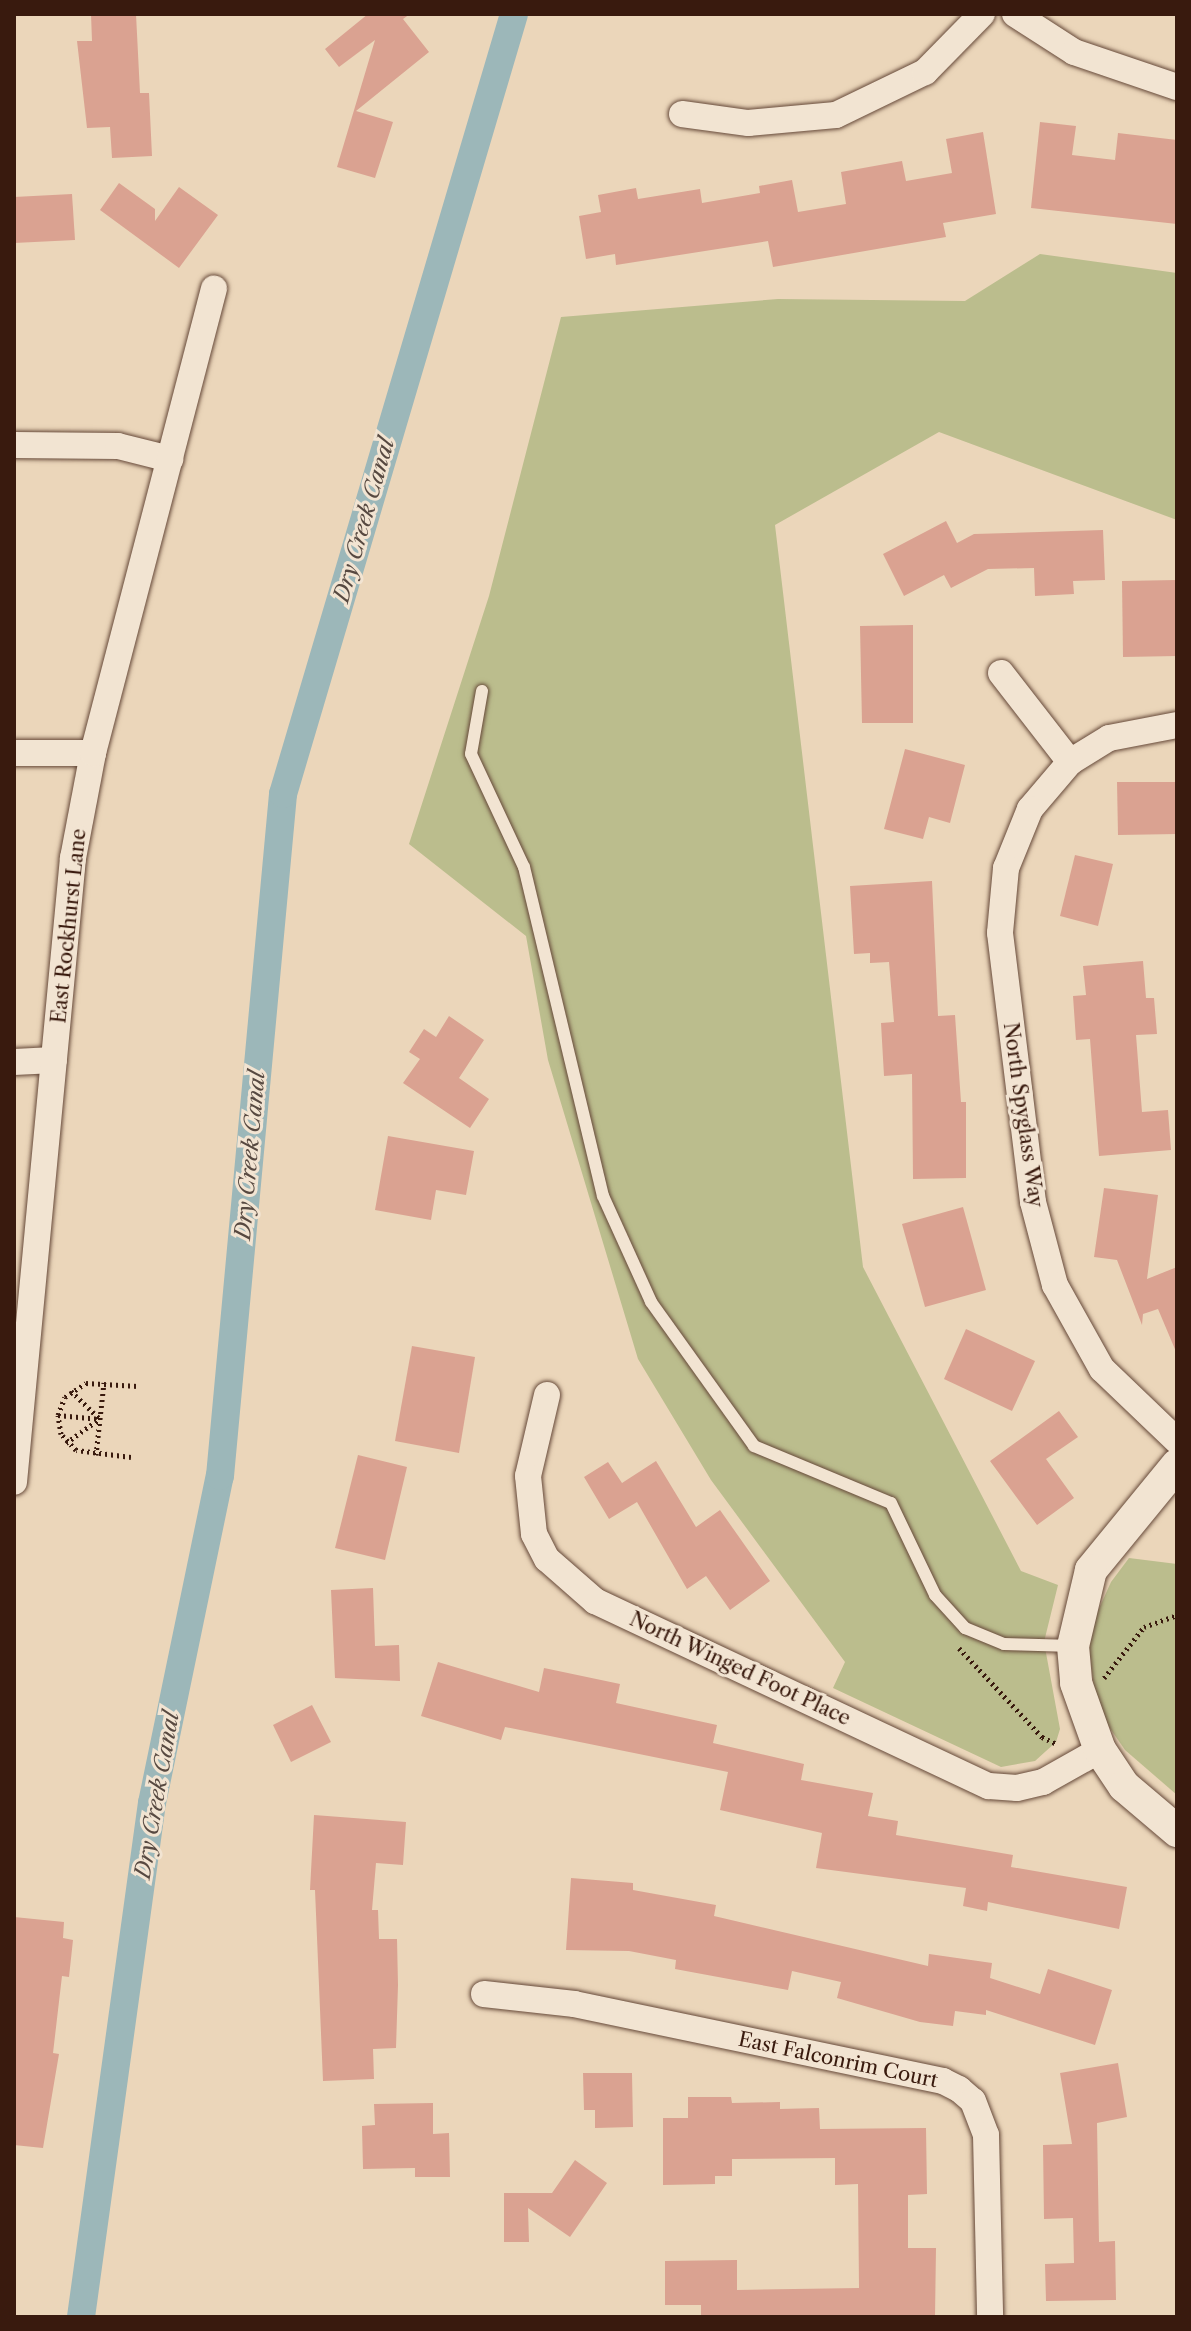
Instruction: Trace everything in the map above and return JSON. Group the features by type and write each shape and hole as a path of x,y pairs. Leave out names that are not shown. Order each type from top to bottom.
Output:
{"street":[{"path":"682,114 748,123 836,115 925,72 982,14"},
{"path":"1015,14 1074,52 1177,87"},
{"name":"East Rockhurst Lane","path":"14,1482 19,1397 73,858 93,753 214,288"},
{"path":"14,445 118,446 170,459"},
{"path":"1001,673 1070,762"},
{"name":"North Spyglass Way","path":"1177,725 1109,738 1070,762 1030,809 1006,868 1001,920 1033,1202 1055,1285 1102,1369 1177,1441"},
{"path":"14,753 93,753"},
{"path":"14,1062 54,1060"},
{"name":"North Winged Foot Place","path":"547,1395 528,1476 534,1534 547,1559 595,1601 989,1786 1043,1782 1100,1750"},
{"path":"1177,1465 1116,1534 1091,1570 1073,1646 1077,1687 1100,1750 1124,1786 1177,1831"},
{"name":"East Falconrim Court","path":"484,1994 574,2004 943,2081 959,2089 973,2101 986,2135 990,2317"}],"lane":[{"path":"482,691 471,754 524,867 603,1196 651,1302 754,1446 891,1503 935,1595 965,1628 1004,1644 1073,1646"}],"path":[{"path":"96,1455 104,1382"},
{"path":"66,1443 58,1415 71,1391 86,1383 138,1386"},
{"path":"71,1391 100,1419"},
{"path":"58,1415 100,1419"},
{"path":"66,1443 100,1419"},
{"path":"66,1443 96,1455 131,1457"},
{"path":"1077,1687 1104,1678 1144,1627 1177,1615"},
{"path":"952,1638 1042,1737 1058,1744"}],"green space":[{"path":"1040,254 1177,273 1177,520 939,432 775,525 863,1267 1021,1571 1058,1585 1044,1642 1060,1729 1056,1742 1035,1761 1001,1767 833,1688 845,1662 711,1480 638,1359 548,1060 526,936 409,844 489,596 561,317 778,299 965,301"},
{"path":"1129,1558 1177,1564 1177,1795 1125,1750 1107,1724 1094,1688 1089,1648 1097,1613 1111,1582"}],"building":[{"path":"91,14 136,14 140,93 149,93 152,156 112,158 110,127 87,128 77,41 92,41"},
{"path":"368,14 410,14 403,19 429,52 356,111 393,122 375,178 337,167 375,40 339,67 325,49"},
{"path":"1040,122 1076,126 1072,155 1115,160 1118,133 1177,140 1177,224 1031,208"},
{"path":"983,132 996,214 943,223 946,237 773,267 768,241 616,265 615,254 586,259 579,216 601,212 598,195 636,188 638,199 700,189 702,203 760,193 759,186 792,180 798,212 846,204 841,172 902,161 906,181 952,173 946,139"},
{"path":"119,183 155,209 155,221 179,187 218,215 179,268 100,210"},
{"path":"72,194 75,240 14,243 14,197"},
{"path":"946,521 957,543 974,534 1103,530 1105,580 1073,581 1074,594 1035,596 1034,568 988,569 951,588 944,575 904,596 883,554"},
{"path":"1177,580 1177,656 1123,657 1122,581"},
{"path":"913,625 913,723 862,723 860,626"},
{"path":"905,749 965,765 950,823 929,817 923,839 884,829"},
{"path":"1117,782 1177,782 1177,834 1118,835"},
{"path":"1075,855 1113,864 1098,926 1060,916"},
{"path":"932,881 938,1016 955,1015 961,1102 966,1102 966,1178 913,1179 912,1074 884,1076 881,1023 894,1022 889,962 870,963 870,953 854,954 850,886"},
{"path":"1143,961 1146,998 1154,998 1157,1034 1136,1035 1142,1112 1168,1110 1171,1150 1099,1156 1090,1039 1076,1040 1073,996 1086,995 1083,966"},
{"path":"449,1016 484,1040 459,1078 489,1099 470,1128 403,1083 420,1059 409,1052 424,1029 436,1037"},
{"path":"388,1136 474,1151 466,1195 436,1190 431,1220 375,1210"},
{"path":"1104,1188 1158,1195 1147,1279 1177,1267 1177,1354 1158,1309 1143,1314 1142,1325 1117,1260 1094,1257"},
{"path":"963,1207 986,1290 925,1307 902,1224"},
{"path":"966,1329 1035,1361 1012,1411 944,1379"},
{"path":"412,1346 475,1357 459,1453 395,1441"},
{"path":"1059,1411 1078,1437 1046,1459 1074,1498 1037,1525 990,1461"},
{"path":"358,1455 407,1467 385,1560 335,1548"},
{"path":"656,1461 696,1527 720,1510 770,1581 730,1610 706,1576 687,1589 637,1502 609,1519 584,1477 608,1462 622,1483"},
{"path":"373,1588 375,1646 399,1645 400,1681 335,1678 331,1590"},
{"path":"438,1662 539,1692 544,1668 620,1684 616,1703 717,1725 713,1743 804,1764 801,1780 873,1793 868,1816 898,1821 896,1835 1013,1855 1011,1867 1127,1887 1119,1929 988,1902 987,1911 963,1906 966,1888 816,1868 822,1833 720,1810 728,1772 505,1727 501,1740 421,1716"},
{"path":"312,1705 331,1742 291,1762 273,1725"},
{"path":"314,1815 406,1822 403,1865 376,1863 372,1910 378,1910 379,1939 397,1939 398,1985 396,2048 373,2049 374,2079 323,2081 315,1890 310,1890"},
{"path":"571,1878 633,1883 633,1890 716,1905 714,1916 928,1966 929,1954 992,1963 990,1978 1040,1994 1048,1969 1112,1990 1095,2045 986,2010 986,2015 955,2011 953,2026 920,2022 837,1998 841,1982 792,1971 788,1990 675,1969 676,1960 629,1951 566,1950"},
{"path":"14,1917 64,1922 63,1938 73,1940 69,1977 62,1976 53,2053 59,2054 43,2148 14,2145"},
{"path":"1118,2063 1127,2117 1097,2123 1099,2242 1115,2241 1116,2300 1046,2301 1045,2264 1074,2263 1073,2218 1044,2219 1043,2145 1072,2144 1060,2073"},
{"path":"583,2073 632,2073 633,2127 595,2128 595,2110 584,2110"},
{"path":"688,2097 731,2097 732,2103 780,2102 780,2109 819,2108 820,2129 926,2128 927,2194 908,2195 908,2248 936,2248 935,2317 701,2317 701,2305 665,2305 665,2261 737,2260 737,2290 859,2288 858,2184 835,2185 835,2158 732,2159 732,2176 715,2176 715,2184 663,2185 663,2118 688,2118"},
{"path":"433,2103 433,2134 449,2133 450,2177 415,2177 415,2168 363,2169 362,2126 375,2125 374,2104"},
{"path":"575,2160 607,2183 570,2237 528,2208 529,2242 504,2242 504,2193 552,2193"}],"waterway":[{"name":"Dry Creek Canal","path":"81,2317 152,1803 220,1476 283,794 514,14"}]}
